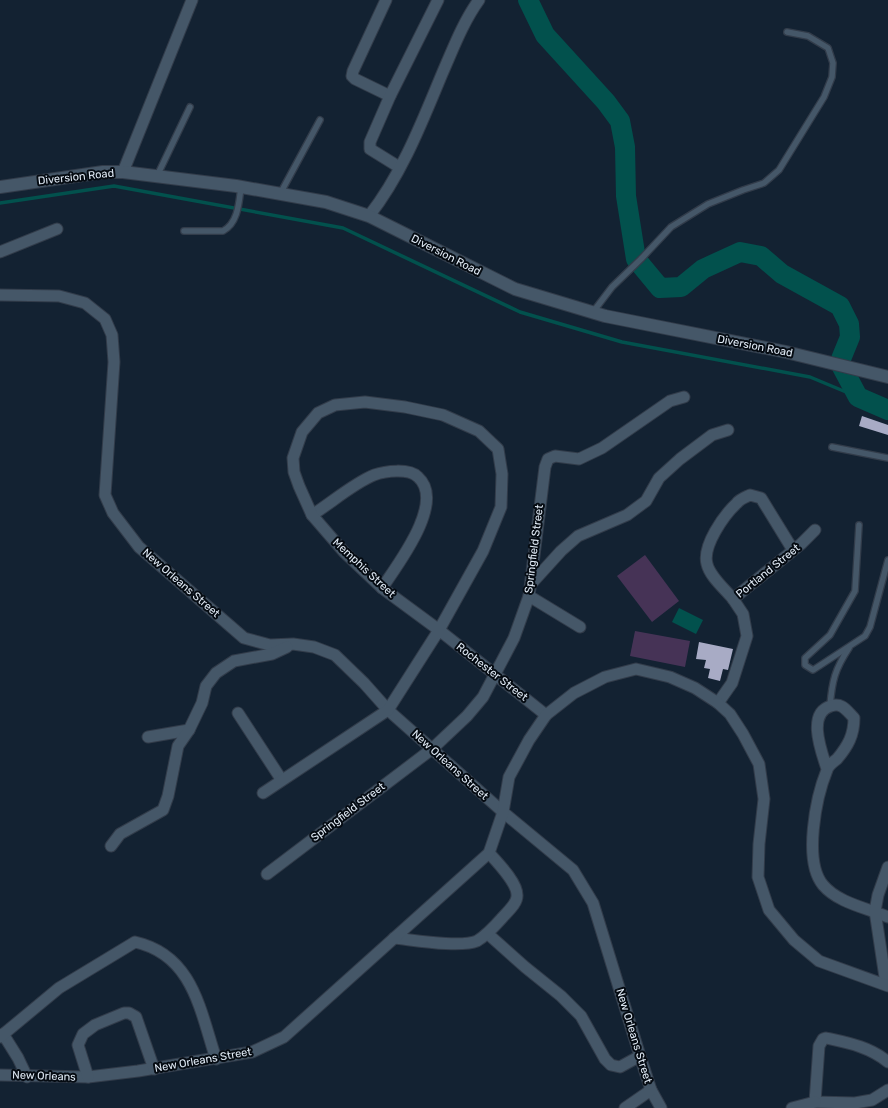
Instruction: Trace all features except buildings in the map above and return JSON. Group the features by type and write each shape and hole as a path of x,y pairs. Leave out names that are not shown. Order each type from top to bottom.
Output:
{"street":[{"path":"123,172 192,0"},
{"path":"386,0 352,71 352,76 355,79 390,96"},
{"path":"399,167 370,149 370,142 390,96 438,0"},
{"path":"369,216 399,167 452,50 470,13 479,0"},
{"name":"Diversion Road","path":"0,187 103,172 123,172 241,187 326,202 369,216 515,289 593,312 786,352 888,377"},
{"path":"0,252 57,229"},
{"name":"New Orleans Street","path":"0,295 59,296 85,303 104,319 112,335 114,362 106,495 113,513 139,547 244,638 270,645 293,644 314,648 335,655 364,683 388,710 502,812 573,870 593,902 651,1090 661,1108"},
{"name":"Springfield Street","path":"267,874 432,749 467,716 483,697 514,638 529,596 545,467 548,459 555,456 579,459 602,448 670,401 684,397"},
{"name":"Memphis Street","path":"263,793 388,710 438,630 483,551 501,507 502,474 498,449 479,431 443,415 405,407 365,402 335,405 318,413 302,432 293,458 294,472 312,515 344,552 382,588 438,630"},
{"path":"531,584 561,551 578,536 627,515 646,501 659,478 680,459 712,434 728,430"},
{"path":"312,515 374,475 395,472 410,472 421,479 427,492 428,503 412,541 382,588"},
{"path":"733,599 713,575 707,564 708,547 723,519 738,501 750,495 761,498 793,550"},
{"name":"Portland Street","path":"718,704 732,683 747,636 743,614 733,599 815,530"},
{"path":"529,596 580,627"},
{"name":"Rochester Street","path":"438,630 546,715"},
{"path":"111,846 120,834 163,810 168,796 178,746 189,730 202,703 206,686 216,673 234,661 272,654 293,644"},
{"name":"New Orleans Street","path":"88,1078 154,1069 252,1052 284,1037 489,853 502,812 509,777 529,740 546,715 574,693 592,683 604,677 636,669 670,676 695,688 718,704 730,714 759,764 764,799 759,844 758,877 769,910 794,940 819,961 887,985"},
{"path":"827,769 818,736 818,719 824,710 830,706 839,705 844,707 854,718 853,736 844,751 827,769 812,828 814,868 823,885 841,899 888,917"},
{"path":"238,713 282,779"},
{"path":"148,737 189,730"},
{"path":"394,938 463,944 476,941 488,934 514,903 517,896 516,888 513,882 489,853"},
{"path":"887,985 875,911 878,895 888,867"},
{"path":"488,934 525,967 561,996 581,1016 605,1059 610,1065 620,1067 640,1056"},
{"path":"27,1077 18,1058 1,1036 59,988 135,942 149,945 170,958 184,973 192,986 216,1059"},
{"path":"88,1078 78,1044 83,1034 95,1025 124,1013 129,1013 136,1017 154,1069"},
{"path":"815,1102 819,1046 823,1039 826,1038 856,1045 872,1051 888,1062"},
{"name":"New Orleans","path":"0,1075 88,1078"},
{"path":"626,1108 651,1090"},
{"path":"792,1108 815,1102 855,1103 872,1100 888,1090"}],"lane":[{"path":"593,312 612,286 636,265 671,227 708,204 764,183 779,170 824,98 833,70 833,63 828,48 808,36 787,32"},
{"path":"156,176 190,107"},
{"path":"280,194 320,120"},
{"path":"184,231 223,231 232,224 240,199 241,187"},
{"path":"832,447 888,458"},
{"path":"859,525 855,591 830,635 805,658 805,665 813,670 865,636 870,627 888,560"},
{"path":"830,706 832,684 837,666 850,646"}],"shaded area":[{"path":"645,555 679,601 652,622 617,576"},
{"path":"679,608 703,620 696,634 672,622"},
{"path":"635,631 690,641 685,667 630,656"}],"waterway":[{"path":"528,0 545,35 606,102 620,121 625,147 626,196 636,259 660,288 681,287 703,269 740,252 761,256 782,274 840,306 849,324 850,337 841,359"},
{"path":"0,203 114,186 343,228 520,312 622,342 810,377 858,397"},
{"path":"842,367 858,397 888,410"}]}
